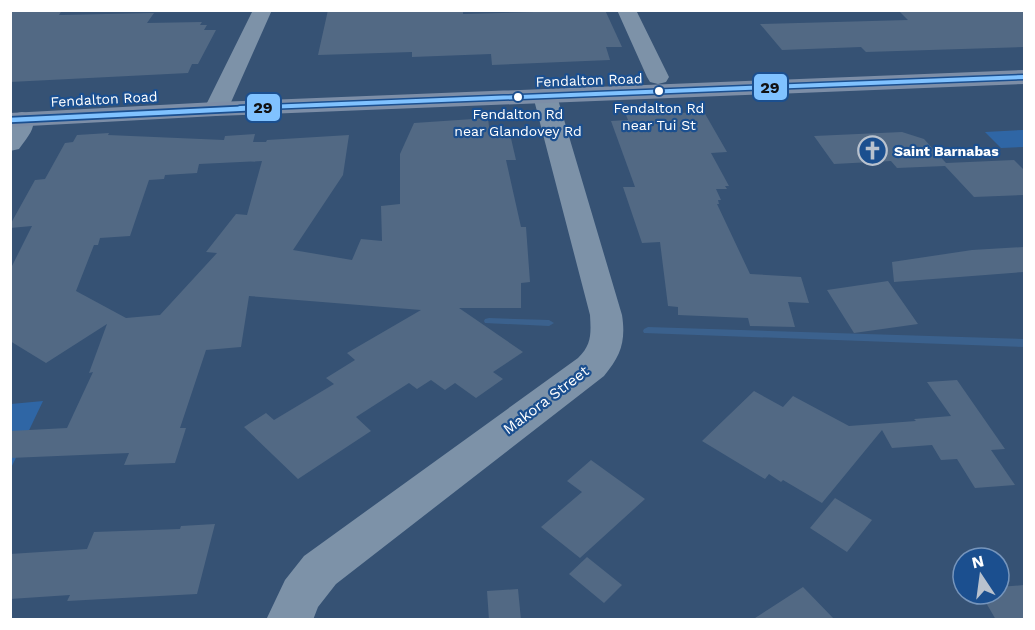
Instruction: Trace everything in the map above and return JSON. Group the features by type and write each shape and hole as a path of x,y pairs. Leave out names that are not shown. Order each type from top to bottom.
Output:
{"main road":[{"name":"Fendalton Road","path":"16,112 368,95 658,77 1024,64"},
{"name":"Fendalton Road","path":"368,95 545,96 1024,77"},
{"name":"Fendalton Road","path":"16,112 89,116 220,101"}],"street":[{"path":"220,101 263,10"},
{"path":"626,10 658,77"},
{"name":"Makora Street","path":"289,620 301,594 320,570 591,367 605,352 608,338 606,315 545,96"},
{"path":"10,144 21,128 16,112"}],"shaded area":[{"path":"1023,130 1024,147 1001,148 985,132"},
{"path":"43,401 11,468 11,404"}],"building":[{"path":"10,10 62,10 59,15 154,13 147,23 202,22 200,25 207,25 204,30 216,30 198,64 192,64 188,73 10,82"},
{"path":"328,10 463,10 463,14 605,10 622,47 606,47 610,60 492,65 491,54 412,57 412,52 318,55"},
{"path":"898,10 1024,10 1024,47 866,52 861,47 782,50 760,24 908,20"},
{"path":"704,112 727,152 711,153 729,186 725,186 727,189 716,189 721,200 718,200 719,204 717,204 750,274 801,277 809,303 788,302 795,327 750,326 748,318 678,315 678,307 668,306 660,242 642,243 623,187 635,187 611,121 628,120 626,115"},
{"path":"488,118 490,135 510,134 516,160 506,160 521,227 526,227 530,282 521,283 521,308 459,308 523,352 493,372 503,379 476,398 455,383 445,390 431,380 417,389 409,383 356,417 371,431 298,479 244,427 266,413 274,420 334,384 326,378 355,360 347,353 421,310 249,296 241,347 206,350 180,428 186,428 175,463 124,465 129,453 10,458 10,431 67,428 93,372 89,373 107,324 46,363 10,341 10,270 32,226 10,228 10,225 35,180 45,179 65,143 73,142 77,135 109,133 108,135 224,140 225,136 255,134 253,142 349,135 343,175 293,250 352,260 361,239 382,241 381,206 400,204 400,154 414,123","holes":["262,161 247,215 236,214 206,252 217,253 160,315 126,318 76,291 94,245 98,245 100,238 130,236 149,180 164,179 165,175 197,173 199,164"]},
{"path":"902,132 924,139 946,163 1014,160 1024,170 1024,195 974,197 945,166 897,168 891,161 834,164 814,136"},
{"path":"1024,247 1024,272 894,282 892,262 972,250"},
{"path":"888,281 918,324 854,333 827,290"},
{"path":"957,380 1005,449 991,450 1015,485 975,488 957,459 941,460 932,445 892,448 882,430 822,503 769,474 765,479 702,441 754,391 783,407 793,396 849,426 951,416 927,382"},
{"path":"591,460 645,499 580,558 541,527 582,492 567,481"},
{"path":"835,498 872,520 847,552 810,528"},
{"path":"215,524 197,594 67,601 70,595 10,599 10,554 87,549 94,532 180,529 181,526"},
{"path":"587,557 622,585 604,603 569,574"},
{"path":"1024,585 1024,620 996,620 988,606 1011,606 1011,586"},
{"path":"803,587 835,620 752,620"},
{"path":"518,589 521,620 489,620 487,591"}],"waterway":[{"path":"489,321 549,323"},
{"path":"648,331 1024,343"}],"transit line":[{"name":"29","path":"10,120 216,109 1024,77"}],"place":[{"name":"Fendalton Rd near Tui St","path":"659,91"},
{"name":"Fendalton Rd near Glandovey Rd","path":"518,97"},
{"name":"Saint Barnabas","path":"873,151"}]}
